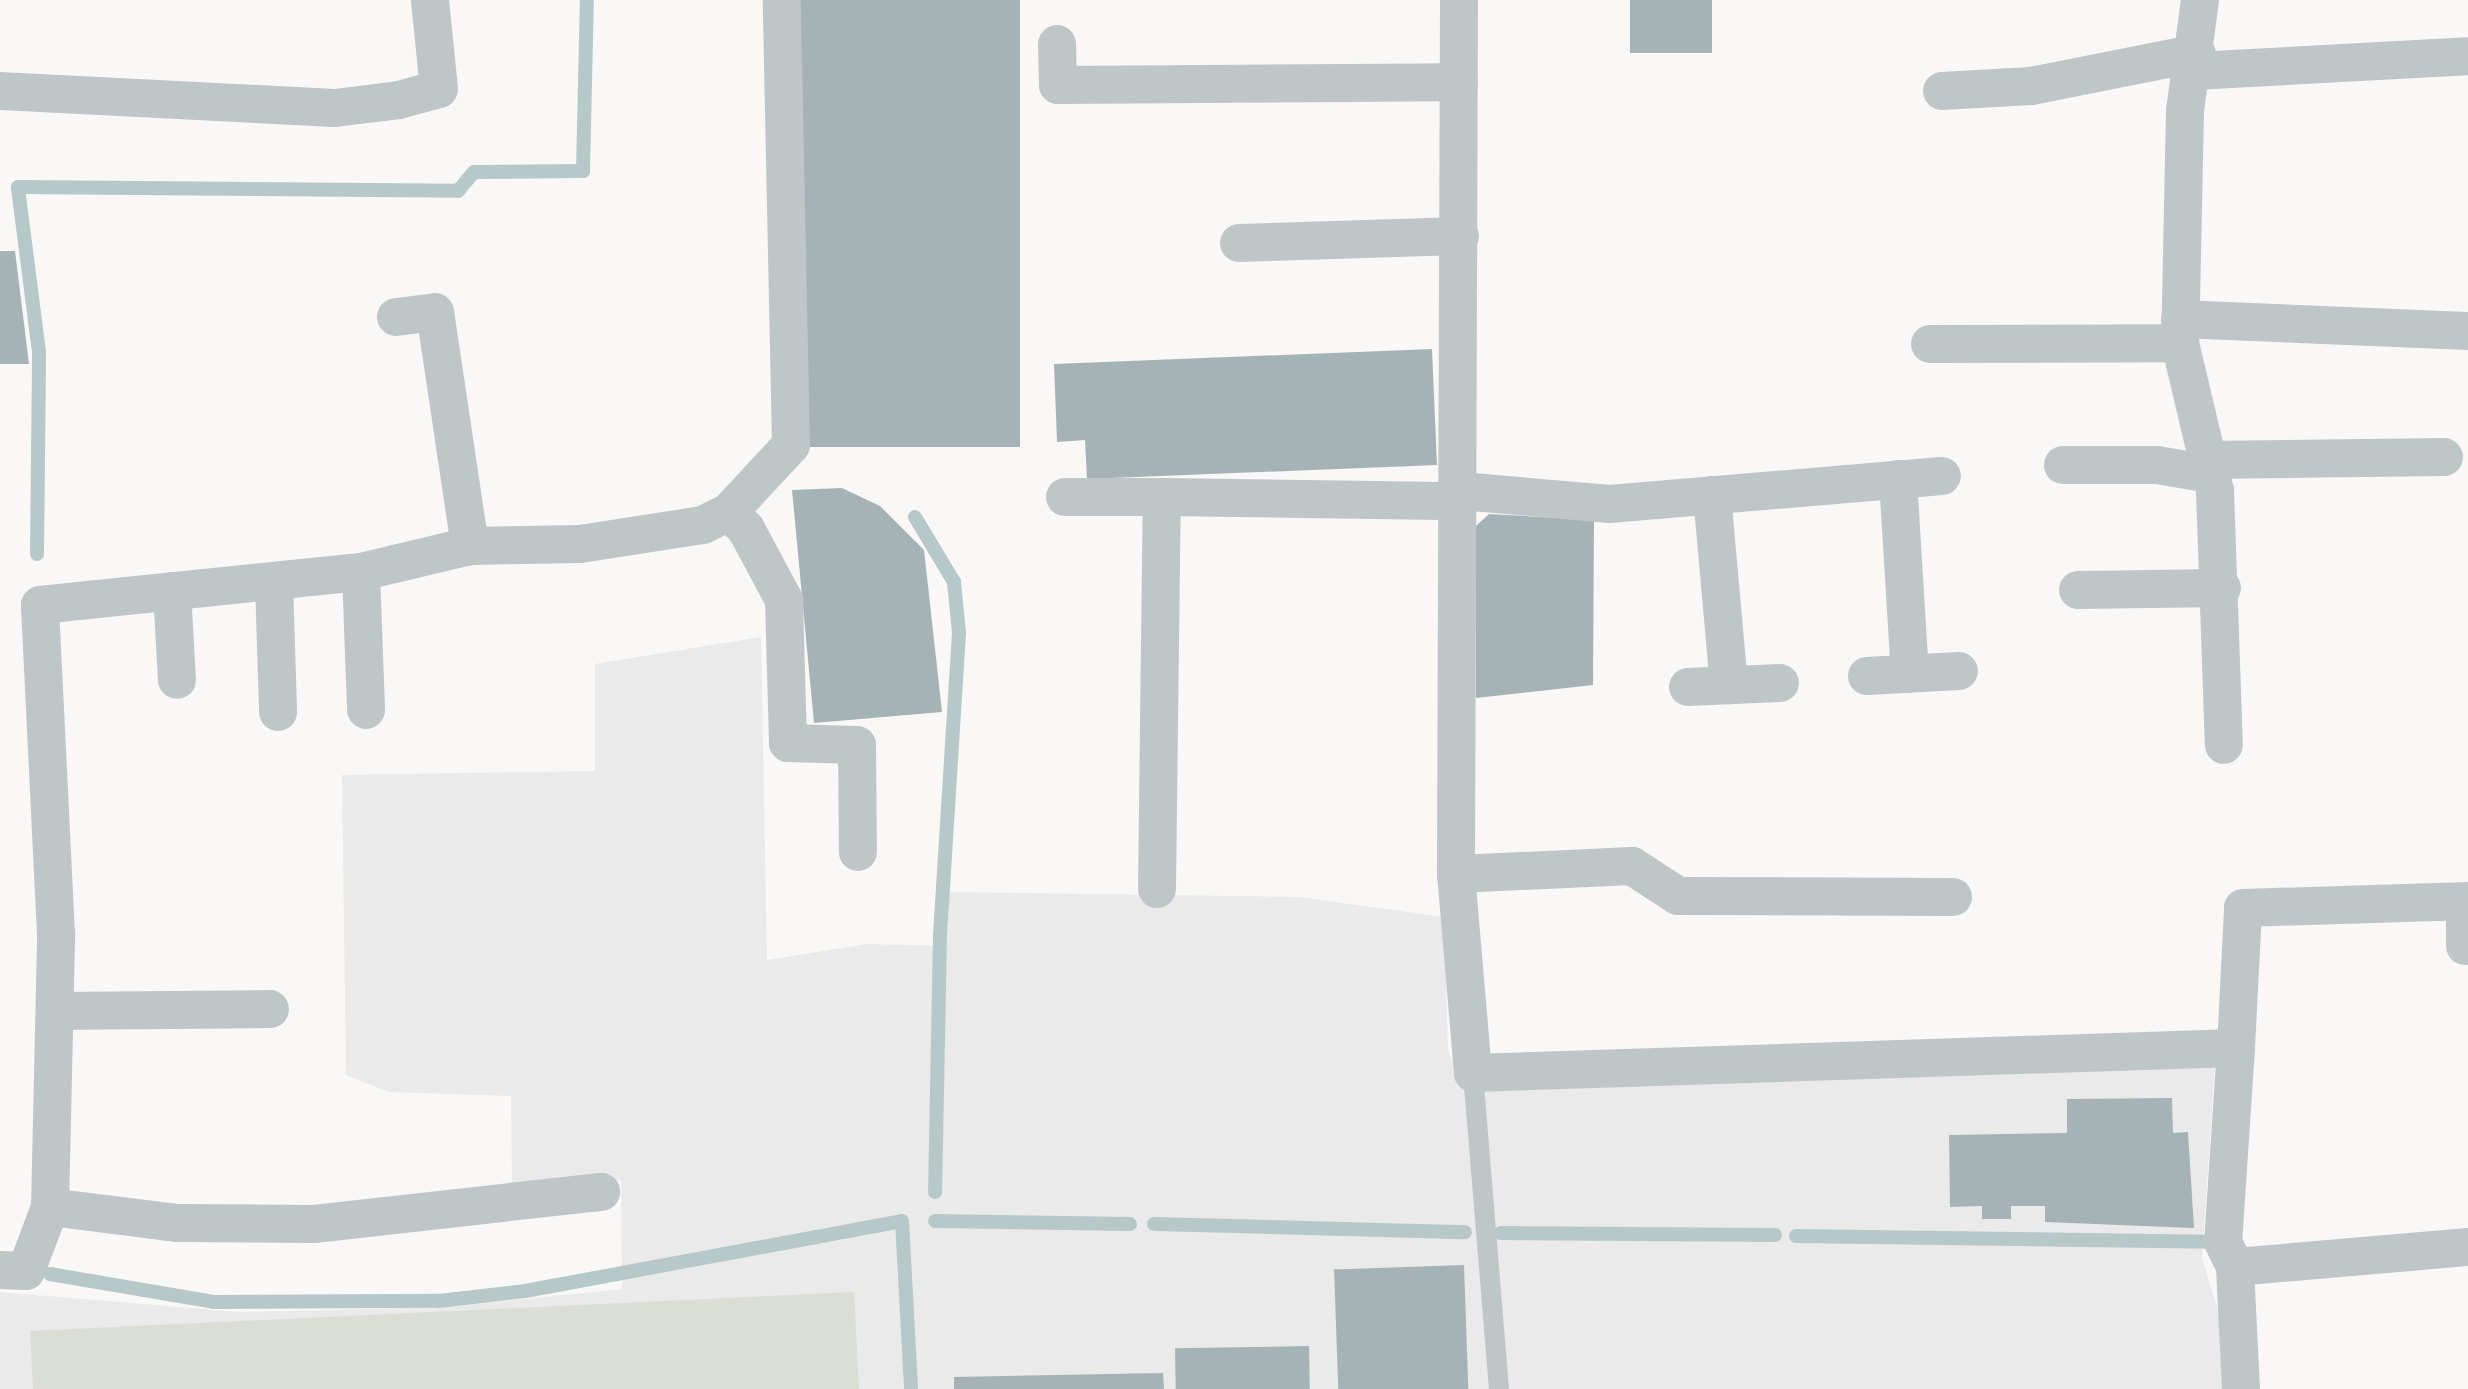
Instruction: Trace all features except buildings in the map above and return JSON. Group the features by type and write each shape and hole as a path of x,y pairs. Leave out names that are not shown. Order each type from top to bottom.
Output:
{"street":[{"path":"0,91 335,108 399,100 439,89 430,0"},
{"path":"0,1270 26,1271 50,1207 55,1011 40,605 361,572 470,546 580,544 703,525 729,512 791,445 782,0"},
{"path":"1459,0 1461,496 1456,874 1473,1073 2236,1048"},
{"path":"2200,0 2195,62 2185,111 2180,331 2208,467 2222,588 2224,745"},
{"path":"1057,44 1058,85 1459,82"},
{"path":"1942,91 2031,86 2195,62 2468,56"},
{"path":"1239,243 1460,236"},
{"path":"396,317 435,312 470,546"},
{"path":"1930,344 2180,331 2468,331"},
{"path":"2063,465 2208,467 2444,457"},
{"path":"1065,497 1461,496 1609,504 1942,476"},
{"path":"1898,479 1910,674"},
{"path":"1712,495 1729,685"},
{"path":"1157,889 1162,497"},
{"path":"729,512 746,529 784,600 788,743 857,745 858,852"},
{"path":"361,572 366,710"},
{"path":"274,582 278,712"},
{"path":"2078,590 2222,588"},
{"path":"172,591 177,680"},
{"path":"1867,676 1959,671"},
{"path":"1688,687 1780,683"},
{"path":"1456,874 1632,866 1678,896 1953,897"},
{"path":"2241,1389 2235,1267 2223,1242 2243,908 2466,902 2465,946"},
{"path":"55,1011 270,1009"},
{"path":"50,1207 176,1223 314,1224 601,1192"},
{"path":"2235,1267 2468,1247"}],"lane":[{"path":"1473,1073 1499,1389"}],"shaded area":[{"path":"761,637 767,960 867,944 947,946 949,892 1299,897 1444,917 1448,1051 1464,1087 2215,1063 2202,1258 2219,1313 2222,1389 0,1389 0,1292 239,1312 446,1307 622,1289 621,1180 512,1184 511,1096 389,1092 346,1075 342,775 595,771 595,664"},
{"path":"854,1292 859,1389 33,1389 30,1331"}],"waterway":[{"path":"37,554 39,352 18,187 458,191 474,172 583,171 587,0"},
{"path":"915,517 954,582 959,633 940,935 935,1192"},
{"path":"50,1274 214,1302 439,1301 525,1291 902,1221 911,1389"},
{"path":"935,1221 1130,1224"},
{"path":"1154,1224 1465,1232"},
{"path":"1501,1233 1775,1235"},
{"path":"1796,1236 2210,1242"}]}
